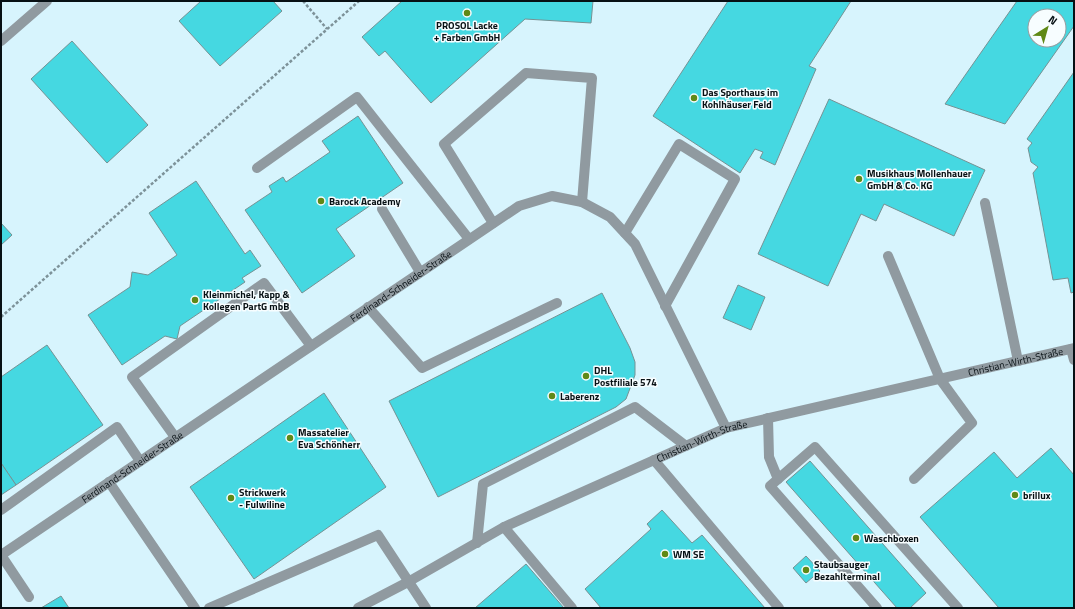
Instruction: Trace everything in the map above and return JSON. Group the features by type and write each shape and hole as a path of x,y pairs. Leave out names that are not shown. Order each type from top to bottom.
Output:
{"street":[{"path":"1,41 47,1"},
{"path":"494,223 444,144 526,73 592,78 582,202"},
{"path":"257,168 357,97 469,239"},
{"path":"625,233 679,144 735,179 665,306"},
{"name":"Ferdinand-Schneider-Straße","path":"1,555 519,206 552,196 582,202 610,217 635,244 726,428"},
{"path":"985,203 1018,361"},
{"path":"382,209 420,272"},
{"path":"888,256 940,379 972,423 914,479"},
{"path":"175,437 132,377 264,283 311,346"},
{"path":"368,307 422,368 557,303"},
{"path":"1072,349 1074,360"},
{"name":"Christian-Wirth-Straße","path":"360,608 504,528 726,428 1072,349"},
{"path":"477,543 483,484 636,407 686,446"},
{"path":"768,418 769,457 778,479"},
{"path":"1,510 117,427 140,461"},
{"path":"877,608 770,486 815,447 958,608"},
{"path":"654,460 779,608"},
{"path":"109,482 195,608"},
{"path":"504,528 572,608"},
{"path":"209,608 378,535 426,608"},
{"path":"1,555 29,598"}],"path":[{"path":"303,1 327,29"},
{"path":"1,317 359,1"}],"building":[{"path":"201,1 273,1 282,11 220,66 179,21"},
{"path":"402,1 593,1 591,23 525,19 431,103 385,51 379,56 362,37"},
{"path":"728,1 851,1 809,66 816,69 775,165 760,158 763,152 755,149 740,173 653,116"},
{"path":"1017,1 1074,1 1074,26 1067,36 1067,8 1027,8 1027,48 1059,48 1005,124 945,104"},
{"path":"72,41 148,125 107,163 31,79"},
{"path":"1074,72 1074,292 1071,293 1068,278 1053,280 1033,173 1038,167 1031,162 1028,148 1032,143 1027,139"},
{"path":"829,99 985,170 954,236 884,204 876,221 861,214 828,286 758,254"},
{"path":"358,116 403,183 336,229 355,256 302,293 245,210 272,192 269,186 283,177 286,182 330,152 322,141"},
{"path":"196,181 245,254 250,250 261,266 242,278 245,282 180,326 177,339 165,336 122,365 88,315 130,287 132,272 148,275 177,255 149,213"},
{"path":"1,223 12,235 1,245"},
{"path":"738,285 765,297 751,330 723,318"},
{"path":"602,293 630,348 635,362 635,375 626,399 616,407 438,497 389,401"},
{"path":"47,345 103,425 16,485 1,463 1,377"},
{"path":"324,393 386,487 254,579 190,487"},
{"path":"1051,448 1074,475 1074,608 999,608 920,517 994,452 1017,478"},
{"name":"Waschboxen","path":"810,461 926,593 910,608 897,608 786,482"},
{"path":"1,463 16,485 1,495"},
{"path":"662,510 692,543 702,535 765,608 601,608 585,589 651,529 647,524"},
{"name":"Staubsauger Bezahlterminal","path":"806,556 820,571 806,583 793,568"},
{"path":"526,564 564,608 475,608"},
{"path":"61,596 69,608 41,608"}],"place":[{"name":"PROSOL Lacke + Farben GmbH","path":"467,13"},
{"name":"Das Sporthaus im Kohlhäuser Feld","path":"694,98"},
{"name":"Musikhaus Mollenhauer GmbH & Co. KG","path":"859,179"},
{"name":"Barock Academy","path":"321,201"},
{"name":"Kleinmichel, Kapp & Kollegen PartG mbB","path":"195,300"},
{"name":"DHL Postfiliale 574","path":"586,376"},
{"name":"Laberenz","path":"552,396"},
{"name":"Massatelier Eva Schönherr","path":"290,438"},
{"name":"brillux","path":"1015,495"},
{"name":"Strickwerk - Fulwiline","path":"231,498"},
{"name":"Waschboxen","path":"856,538"},
{"name":"WM SE","path":"665,554"},
{"name":"Staubsauger Bezahlterminal","path":"806,570"}]}
